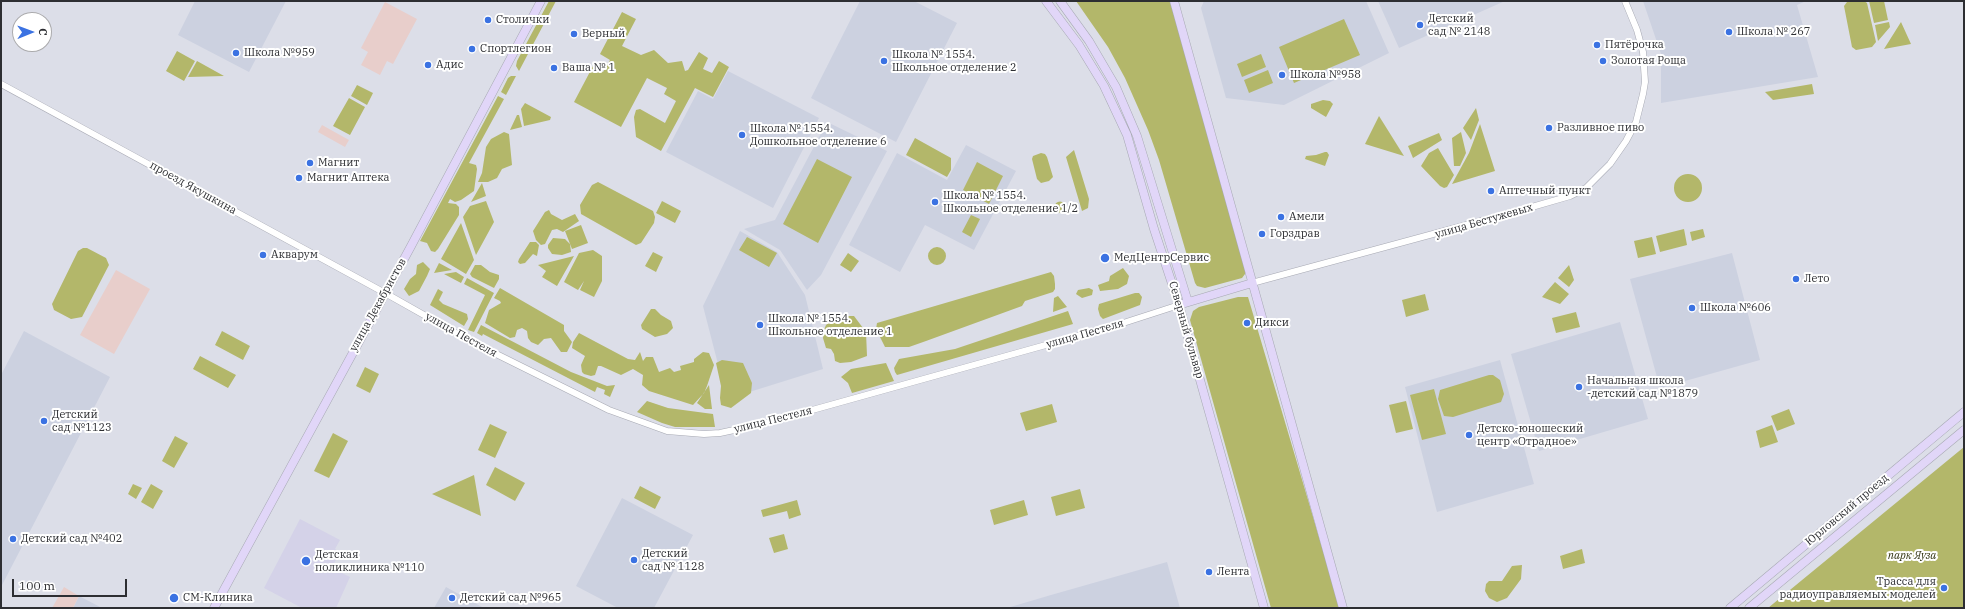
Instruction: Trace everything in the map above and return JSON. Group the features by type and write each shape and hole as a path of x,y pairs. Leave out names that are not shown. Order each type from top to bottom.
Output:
{"main road":[{"name":"улица Декабристов","path":"214,608 541,1"},
{"name":"Северный бульвар","path":"1046,1 1078,45 1104,86 1127,135 1154,229 1179,305 1264,608"},
{"name":"Северный бульвар","path":"1060,1 1089,41 1113,81 1137,136 1188,302"},
{"path":"1174,1 1343,608"},
{"name":"улица Бестужевых","path":"1179,305 1252,283"},
{"name":"Юрловский проезд","path":"1730,608 1964,412"},
{"name":"Юрловский проезд","path":"1749,608 1964,430"}],"street":[{"name":"улица Бестужевых","path":"1252,283 1320,263 1401,244 1481,222 1570,196 1586,188 1610,164 1626,142 1636,122 1643,94 1645,82 1643,52 1637,30 1625,1"},
{"name":"проезд Якушкина","path":"1,84 385,293"},
{"name":"улица Пестеля","path":"385,293 470,341 609,410 658,429 685,434 728,432 796,415 1121,324 1179,305"}],"shaded area":[{"name":"Школа №959","path":"195,1 286,1 249,72 178,35"},
{"name":"Школа № 1554. Школьное отделение 2","path":"860,1 914,1 957,23 896,142 811,98"},
{"name":"Школа №958","path":"1204,1 1366,1 1389,53 1284,105 1226,98 1201,8"},
{"name":"Детский сад № 2148","path":"1378,1 1505,1 1399,48"},
{"name":"Школа № 267","path":"1643,1 1806,1 1797,5 1818,77 1661,103 1661,54"},
{"path":"385,2 417,19 393,64 387,61 380,75 361,65 368,52 361,48"},
{"name":"Школа № 1554. Дошкольное отделение 6","path":"728,71 819,118 773,208 666,152 698,91 713,99"},
{"name":"Школа № 1554. Школьное отделение 1","path":"827,122 887,151 821,275 807,290 780,250 744,229 775,220"},
{"path":"322,125 349,140 345,147 318,132"},
{"name":"Школа № 1554. Школьное отделение 1/2","path":"966,145 1016,171 974,250 925,225 900,272 849,245 897,153 947,180"},
{"name":"Школа № 1554. Школьное отделение 1","path":"740,231 777,252 805,295 823,369 727,399 703,306"},
{"name":"Школа №606","path":"1732,253 1760,360 1660,388 1630,279"},
{"path":"116,270 150,289 114,354 80,335"},
{"name":"Начальная школа -детский сад №1879","path":"1620,322 1648,419 1539,451 1511,354"},
{"name":"Детский сад №1123","path":"24,331 110,377 1,587 1,375"},
{"name":"Детско-юношеский центр «Отрадное»","path":"1500,360 1534,484 1437,512 1405,387"},
{"name":"Детский сад № 1128","path":"622,498 693,535 654,608 618,608 576,586"},
{"name":"Детская поликлиника №110","path":"300,519 340,540 335,549 340,552 330,571 332,572 334,569 350,577 336,608 302,608 264,588"},
{"path":"1167,562 1180,608 1007,608 1051,595"},
{"path":"64,587 79,596 73,608 52,608"},
{"name":"Детский сад №965","path":"446,587 484,608 434,608"},
{"path":"79,596 102,608 73,608"}],"green space":[{"path":"549,1 556,1 519,71 516,66 517,61"},
{"path":"1076,1 1170,1 1245,268 1245,274 1242,278 1205,288 1197,286 1195,283 1159,160 1148,130 1125,78 1108,47"},
{"path":"1864,1 1867,3 1876,42 1872,47 1856,50 1852,47 1844,6 1847,2"},
{"path":"1869,1 1884,1 1888,20 1874,23"},
{"path":"622,12 636,19 622,46 641,55 654,50 668,63 682,61 685,71 688,70 699,52 708,58 703,69 712,73 719,61 729,67 713,97 695,88 661,151 636,137 634,117 636,110 640,109 665,123 676,101 664,94 667,88 647,78 621,127 574,102 593,66 603,72 610,60 600,54"},
{"path":"1344,19 1360,55 1294,83 1279,47"},
{"path":"1889,22 1890,27 1878,41 1875,25"},
{"path":"1901,22 1911,44 1884,49"},
{"path":"177,51 195,61 184,81 166,71"},
{"path":"1261,54 1266,67 1242,77 1237,64"},
{"path":"197,61 224,76 188,77"},
{"path":"1268,70 1273,83 1249,93 1244,80"},
{"path":"511,76 516,76 506,95 501,92 508,78"},
{"path":"1812,84 1814,94 1773,100 1765,92"},
{"path":"357,85 373,93 367,105 351,96"},
{"path":"498,96 504,99 469,163 476,165 477,169 474,191 461,200 455,202 450,199 448,203 456,204 459,207 459,215 438,249 435,252 431,251 427,243 420,241"},
{"path":"349,98 365,107 350,135 333,126"},
{"path":"1323,100 1330,101 1333,104 1326,117 1311,108 1311,104"},
{"path":"525,103 551,117 550,120 524,126 521,109"},
{"path":"1476,108 1479,120 1471,140 1463,128"},
{"path":"517,115 519,115 522,127 510,130"},
{"path":"1379,116 1404,156 1365,144"},
{"path":"1480,124 1495,171 1452,184 1469,153"},
{"path":"504,132 509,134 512,165 502,169 497,178 488,182 478,182 482,173 486,147 491,139"},
{"path":"1461,132 1466,153 1460,166 1454,166 1452,138"},
{"path":"1439,133 1442,140 1413,158 1408,146"},
{"path":"915,138 951,158 951,170 947,177 906,155"},
{"path":"1438,148 1454,175 1447,187 1444,188 1440,186 1421,166 1429,153"},
{"path":"1074,150 1089,199 1088,208 1082,211 1066,157"},
{"path":"1325,152 1329,155 1325,166 1305,159 1306,156"},
{"path":"1041,153 1045,154 1047,157 1053,177 1049,181 1041,183 1037,179 1032,159 1033,156"},
{"path":"817,159 852,177 818,243 783,224"},
{"path":"977,162 1003,176 989,204 963,190"},
{"path":"1688,174 1698,178 1702,188 1698,198 1688,202 1678,198 1674,188 1678,178"},
{"path":"598,182 653,211 655,217 654,223 641,243 636,245 581,214 580,205 592,185"},
{"path":"482,183 486,196 471,202"},
{"path":"486,201 494,222 476,255 463,217 470,206"},
{"path":"662,201 681,211 675,223 656,213"},
{"path":"1060,201 1064,203 1066,207 1064,211 1060,213 1056,211 1054,207 1056,203"},
{"path":"549,210 551,214 562,220 575,214 579,221 563,232 557,229 552,230 545,244 541,245 536,240 533,231 545,212"},
{"path":"971,215 980,219 971,237 962,232"},
{"path":"461,223 474,260 466,274 441,259"},
{"path":"581,225 588,243 572,249 565,231"},
{"path":"1684,229 1687,245 1660,252 1656,236"},
{"path":"1703,229 1705,237 1692,241 1690,232"},
{"path":"747,237 777,253 769,267 739,250"},
{"path":"1652,237 1656,254 1638,258 1634,241"},
{"path":"553,238 565,239 570,244 571,252 562,255 552,254 548,248 548,245"},
{"path":"530,242 536,242 539,245 537,256 533,254 525,263 520,264 518,262 519,259"},
{"path":"937,247 943,250 946,256 943,262 937,265 931,262 928,256 931,250"},
{"path":"83,248 87,248 106,258 109,265 82,317 71,319 54,310 52,304 78,251"},
{"path":"593,250 602,256 602,281 594,297 580,290 584,281 578,290 564,282 579,253"},
{"path":"653,252 663,257 656,272 645,266"},
{"path":"848,253 859,261 851,272 840,265"},
{"path":"574,256 557,286 542,277 546,271 538,265"},
{"path":"423,262 430,269 419,291 409,296 404,289 410,279 416,274 417,265"},
{"path":"439,263 452,270 434,273"},
{"path":"475,265 481,265 490,272 499,275 499,279 494,288 472,277 470,274"},
{"path":"1569,265 1574,280 1569,287 1558,278"},
{"path":"1123,268 1129,276 1127,284 1118,289 1100,291 1098,285 1109,281 1110,276"},
{"path":"456,272 464,277 461,283 444,274"},
{"path":"1051,272 1054,276 1055,284 1055,289 1053,292 1025,301 1022,306 909,347 885,347 876,329 877,323"},
{"path":"467,278 494,293 474,332 468,330 485,295 464,284"},
{"path":"1555,282 1569,294 1560,304 1542,297"},
{"path":"500,288 564,325 564,331 572,342 567,352 561,352 551,338 544,339 538,345 531,342 528,338 527,331 522,328 517,330 515,337 510,338 485,323 489,310 501,303 494,298"},
{"path":"1089,288 1093,290 1092,295 1082,298 1076,294 1078,290"},
{"path":"438,289 443,292 439,300 443,304 467,314 468,319 464,326 430,305"},
{"path":"1139,293 1142,297 1140,305 1103,319 1100,316 1098,309 1099,304"},
{"path":"1425,294 1429,310 1406,317 1402,300"},
{"path":"1058,296 1067,307 1053,312 1054,298"},
{"path":"1238,297 1248,297 1340,608 1271,608 1190,320 1193,311 1199,307"},
{"path":"651,309 655,309 671,321 673,328 667,334 655,337 642,329 641,325"},
{"path":"1068,311 1073,324 897,375 895,372 894,368 899,359 955,349"},
{"path":"1576,312 1580,327 1556,333 1552,318"},
{"path":"854,316 866,332 867,356 851,362 840,363 835,361 834,354 831,349 826,348 823,338 824,330 826,325 831,321"},
{"path":"481,325 571,372 607,386 615,385 610,397 604,394 605,390 597,387 595,392 483,334 482,336 477,333"},
{"path":"222,331 250,346 243,360 215,345"},
{"path":"579,333 628,359 635,360 640,352 643,361 646,357 653,357 659,372 670,368 674,372 681,370 680,366 694,362 694,359 703,352 709,353 714,365 704,393 693,405 649,391 642,385 643,375 633,369 621,375 598,366 595,375 591,376 584,374 582,372 581,365 585,356 572,348 573,342"},
{"path":"200,356 236,375 228,388 193,369"},
{"path":"722,360 743,363 752,383 751,393 731,408 721,405 721,386 716,363"},
{"path":"886,363 894,381 852,393 848,383 841,377 851,369"},
{"path":"365,367 379,374 370,393 356,386"},
{"path":"1493,375 1500,380 1504,394 1501,402 1453,417 1444,416 1438,399 1440,390"},
{"path":"709,385 712,409 705,409 697,403"},
{"path":"1434,389 1446,434 1422,440 1410,395"},
{"path":"647,401 668,408 713,414 715,427 675,427 662,423 637,412"},
{"path":"1406,401 1413,429 1396,433 1389,405"},
{"path":"1052,404 1057,422 1026,431 1020,413"},
{"path":"1789,409 1795,424 1777,431 1771,416"},
{"path":"490,424 507,432 495,458 478,450"},
{"path":"1772,425 1778,442 1760,448 1756,431"},
{"path":"333,433 348,441 329,478 314,471"},
{"path":"175,436 188,443 174,468 162,461"},
{"name":"парк Яуза","path":"1964,447 1964,608 1768,608"},
{"path":"495,467 525,483 515,501 486,485"},
{"path":"474,475 481,516 432,494"},
{"path":"133,484 142,488 136,499 128,494"},
{"path":"151,484 163,491 153,509 141,502"},
{"path":"640,486 661,497 655,509 634,498"},
{"path":"1080,489 1085,508 1056,516 1051,497"},
{"path":"797,500 801,515 789,519 787,511 763,517 761,510"},
{"path":"1024,500 1028,515 994,525 990,510"},
{"path":"784,534 788,549 774,553 769,538"},
{"path":"1582,549 1585,563 1563,569 1560,556"},
{"path":"1522,565 1521,579 1507,598 1497,602 1489,598 1485,591 1486,584 1489,581 1502,581 1512,566"}],"place":[{"name":"Столички","path":"488,20"},
{"name":"Детский сад № 2148","path":"1420,25"},
{"name":"Школа № 267","path":"1729,32"},
{"name":"Верный","path":"574,34"},
{"name":"Пятёрочка","path":"1597,45"},
{"name":"Спортлегион","path":"472,49"},
{"name":"Школа №959","path":"236,53"},
{"name":"Школа № 1554. Школьное отделение 2","path":"884,61"},
{"name":"Золотая Роща","path":"1603,61"},
{"name":"Адис","path":"428,65"},
{"name":"Ваша № 1","path":"554,68"},
{"name":"Школа №958","path":"1282,75"},
{"name":"Разливное пиво","path":"1549,128"},
{"name":"Школа № 1554. Дошкольное отделение 6","path":"742,135"},
{"name":"Магнит","path":"310,163"},
{"name":"Магнит Аптека","path":"299,178"},
{"name":"Аптечный пункт","path":"1491,191"},
{"name":"Школа № 1554. Школьное отделение 1/2","path":"935,202"},
{"name":"Амели","path":"1281,217"},
{"name":"Горздрав","path":"1262,234"},
{"name":"Акварум","path":"263,255"},
{"name":"МедЦентрСервис","path":"1105,258"},
{"name":"Лето","path":"1796,279"},
{"name":"Школа №606","path":"1692,308"},
{"name":"Дикси","path":"1247,323"},
{"name":"Школа № 1554. Школьное отделение 1","path":"760,325"},
{"name":"Начальная школа -детский сад №1879","path":"1579,387"},
{"name":"Детский сад №1123","path":"44,421"},
{"name":"Детско-юношеский центр «Отрадное»","path":"1469,435"},
{"name":"Детский сад №402","path":"13,539"},
{"name":"Детский сад № 1128","path":"634,560"},
{"name":"Детская поликлиника №110","path":"306,561"},
{"name":"Лента","path":"1209,572"},
{"name":"Трасса для радиоуправляемых моделей","path":"1944,588"},
{"name":"СМ-Клиника","path":"174,598"},
{"name":"Детский сад №965","path":"452,598"}]}
